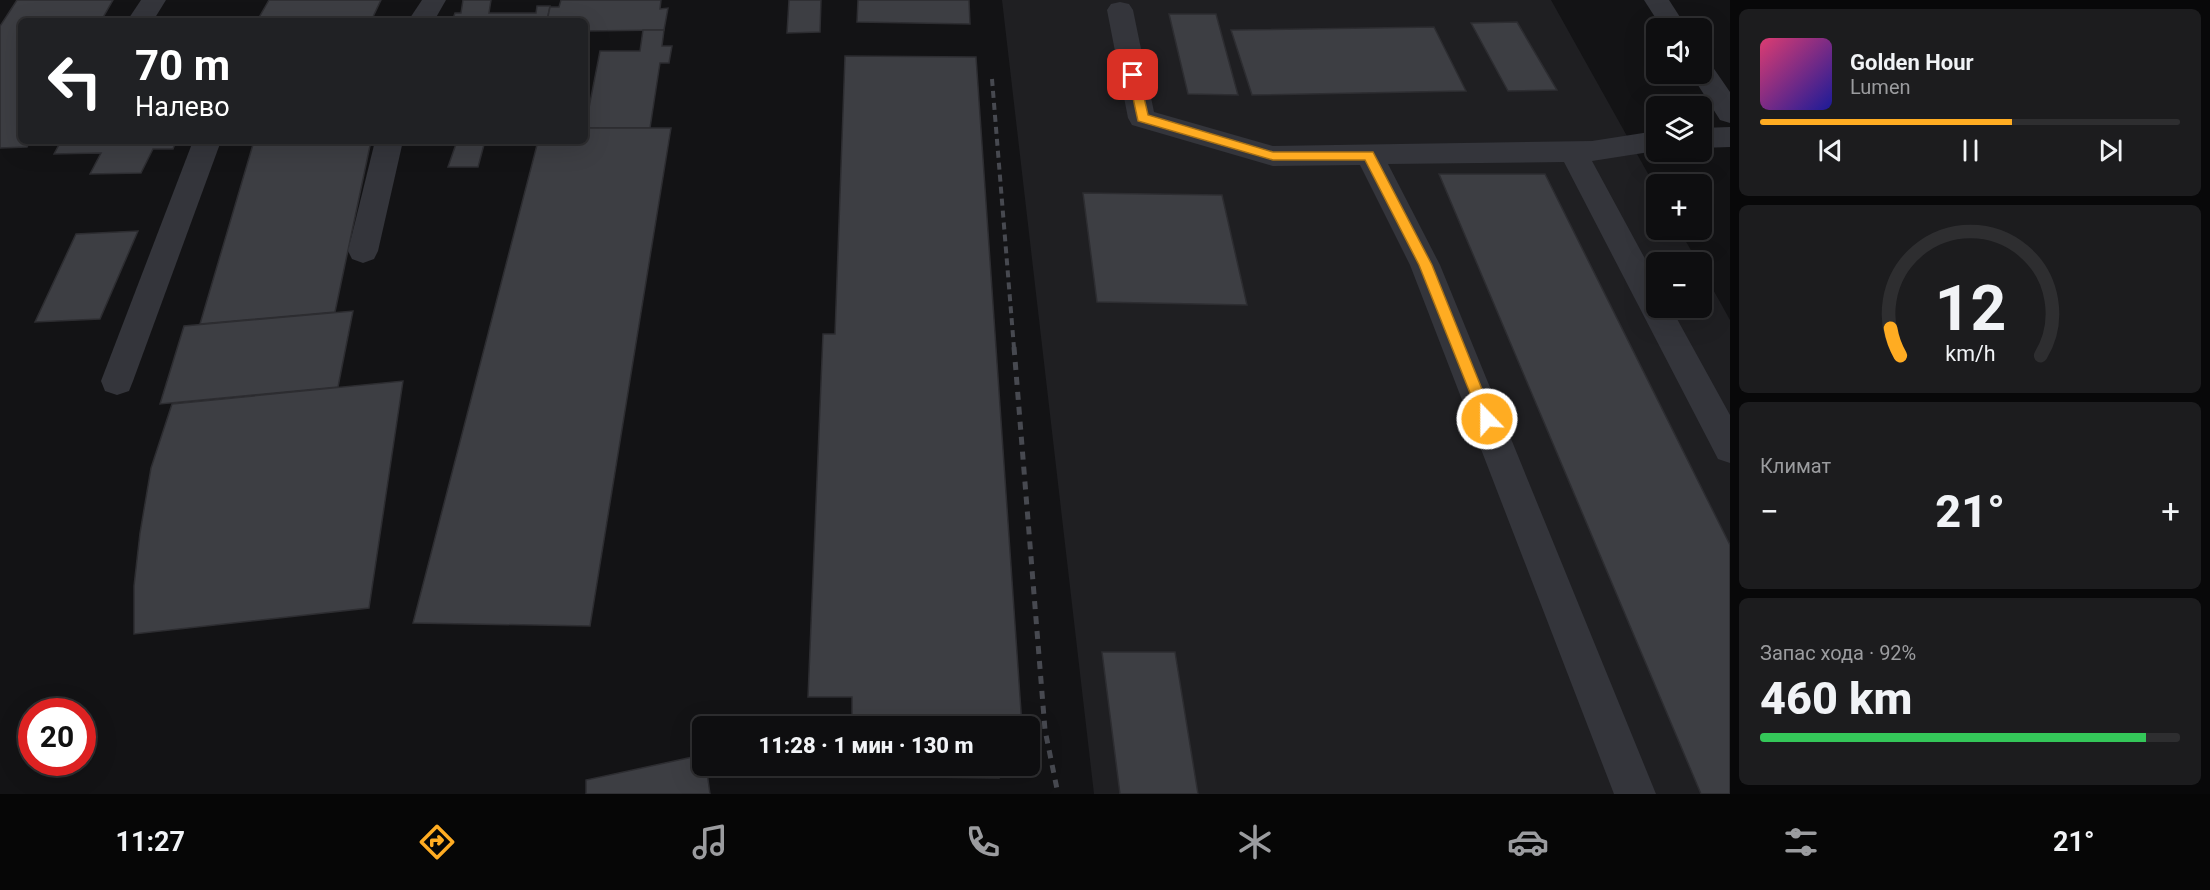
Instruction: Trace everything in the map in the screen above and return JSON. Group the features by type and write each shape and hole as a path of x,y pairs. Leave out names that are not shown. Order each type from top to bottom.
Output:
{"street":[{"path":"142,18 154,0"},
{"path":"423,18 434,0"},
{"path":"1656,0 1668,18"},
{"path":"1120,10 1142,118 1273,156 1573,152 1646,142"},
{"path":"1712,70 1730,71"},
{"path":"1711,84 1730,113"},
{"path":"1712,138 1730,137"},
{"path":"117,381 206,144"},
{"path":"363,251 388,144"},
{"path":"1573,152 1730,448"},
{"path":"1369,155 1425,265 1635,794"}],"shaded area":[{"path":"1002,0 1551,0 1648,174 1646,174 1646,240 1685,240 1692,252 1646,252 1646,318 1712,318 1712,288 1730,320 1730,794 1094,794"}],"building":[{"path":"17,0 113,0 103,18 18,18 18,144 28,144 27,147 0,148 0,26"},
{"path":"269,0 381,0 372,18 259,18"},
{"path":"463,0 491,0 489,13 536,13 537,6 550,6 548,18 453,18 455,13 461,13"},
{"path":"561,0 661,0 660,9 668,8 664,30 588,31 588,18 548,18 550,7 559,7"},
{"path":"789,0 821,0 820,32 787,33"},
{"path":"858,0 969,0 970,24 857,22"},
{"path":"1169,14 1216,14 1238,95 1188,94"},
{"path":"1517,22 1557,90 1508,91 1471,23"},
{"path":"1434,27 1466,91 1252,95 1231,30"},
{"path":"643,30 664,30 662,46 672,46 669,63 660,63 650,128 588,128 588,113 600,51 640,51"},
{"path":"845,56 976,57 1021,716 852,716 852,697 808,697 823,334 835,334"},
{"path":"588,128 671,128 590,626 413,623 537,144 588,144"},
{"path":"59,144 175,144 173,149 153,149 141,173 90,174 101,153 54,154"},
{"path":"253,144 370,144 335,312 200,324"},
{"path":"456,144 484,144 478,167 448,167"},
{"path":"1439,174 1545,174 1730,545 1730,794 1701,794"},
{"path":"1083,193 1222,195 1247,305 1097,302"},
{"path":"138,231 100,319 35,322 76,234"},
{"path":"353,311 338,387 160,404 184,326"},
{"path":"403,381 369,608 134,634 134,586 140,533 151,468 172,404"},
{"path":"1102,652 1175,652 1198,794 1120,794"},
{"path":"692,757 692,776 708,776 710,794 586,794 586,780"},
{"path":"851,776 999,776 999,778"}],"railway":[{"path":"992,79 1014,348"},
{"path":"1014,347 1045,730 1058,794"}],"route":[{"path":"1133,75 1142,118 1273,156 1369,155 1425,265 1487,419"}]}
